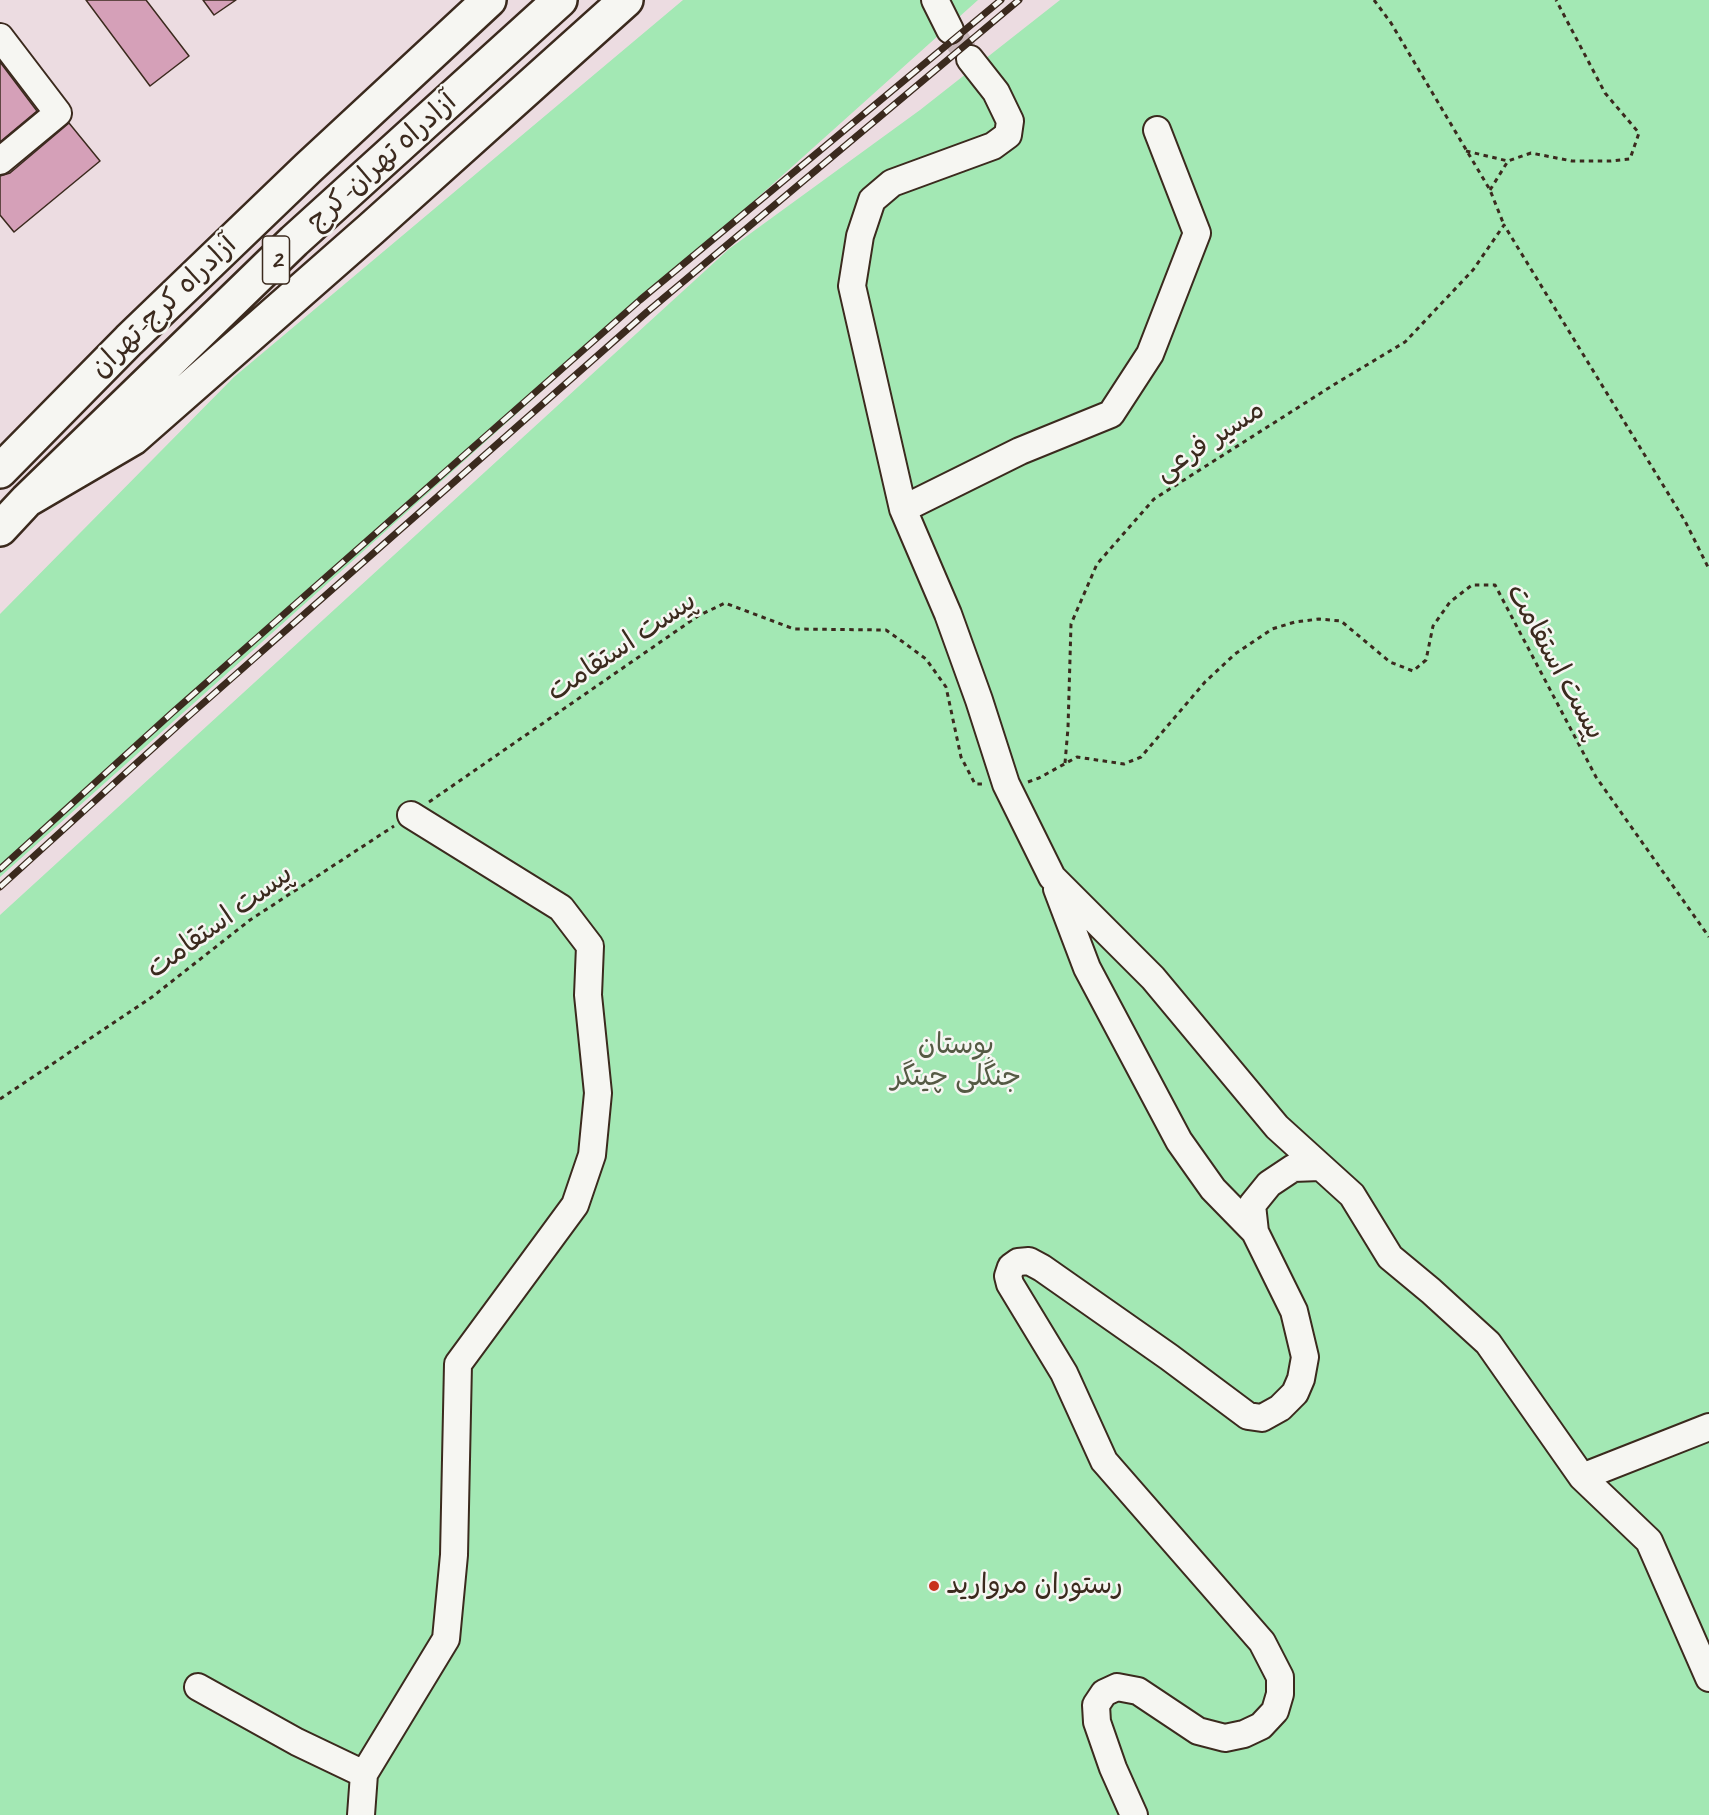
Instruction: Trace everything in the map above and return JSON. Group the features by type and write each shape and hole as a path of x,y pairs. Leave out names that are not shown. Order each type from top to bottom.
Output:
{"highway":[{"name":"آزادراه کرج-تهران","path":"0,471 129,340 308,168 489,0"},
{"name":"آزادراه تهران-کرج","path":"0,529 27,500 294,242 560,0"},
{"path":"27,500 133,438 371,229 626,0"}],"street":[{"path":"935,0 950,30"},
{"path":"0,37 58,113 0,161"},
{"path":"970,59 996,92 1010,121 1008,135 993,146 892,183 872,200 860,236 852,286 903,509 948,614 1006,784 1052,877 1087,968 1179,1141 1213,1189 1255,1232 1294,1311 1305,1357 1301,1379 1295,1394 1281,1408 1262,1418 1248,1416 1169,1357 1042,1268 1029,1261 1018,1262 1011,1267 1008,1276 1010,1284 1064,1373 1104,1461 1262,1642 1280,1677 1280,1694 1275,1711 1262,1726 1244,1734 1225,1738 1198,1731 1138,1692 1117,1687 1104,1693 1096,1705 1097,1722 1113,1768 1134,1815"},
{"path":"903,509 1020,451 1111,414 1150,354 1197,232 1157,130"},
{"path":"361,1815 364,1774 446,1639 454,1555 458,1364 575,1205 592,1155 598,1093 588,995 590,946 561,908 411,815"},
{"path":"1052,877 1153,978 1277,1127 1352,1195 1389,1257 1431,1291 1488,1343 1582,1477 1648,1541 1709,1678"},
{"path":"1255,1232 1252,1205 1269,1184 1293,1168 1320,1167"},
{"path":"1582,1477 1709,1427"},
{"path":"198,1687 297,1742 364,1774"}],"path":[{"path":"1374,0 1391,23 1490,190 1504,225 1685,521 1709,569"},
{"path":"1466,150 1508,161 1531,153 1572,161 1630,159 1639,133 1605,93 1556,0"},
{"path":"1490,190 1508,161"},
{"name":"مسیر فرعی","path":"1065,764 1071,624 1097,564 1154,499 1405,342 1473,270 1504,225"},
{"name":"پیست استقامت","path":"0,1099 152,997 250,920 411,815 698,616 724,603 794,629 886,630 926,659 946,687 961,757 975,784 1006,784 1023,783 1077,757 1124,764 1140,757 1205,682 1235,654 1272,629 1295,622 1319,619 1341,621 1390,662 1413,671 1426,660 1434,626 1450,603 1472,585 1495,585 1596,777 1709,937"}],"green space":[{"path":"683,0 978,0 0,877 0,614 234,377"},
{"name":"بوستان جنگلی چیتگر","path":"1060,0 1709,0 1709,1815 0,1815 0,915 729,249 920,110"}],"building":[{"path":"86,0 146,0 189,56 150,86"},
{"path":"203,0 236,0 214,15"},
{"path":"0,62 37,111 0,142"},
{"path":"69,123 100,161 14,232 0,215 0,176 10,173"}],"tunnel":[{"path":"950,30 970,59"}],"railway":[{"path":"0,869 173,712 640,300 1001,0"},
{"path":"0,887 183,721 647,312 1019,0"}],"place":[{"name":"رستوران مروارید","path":"934,1586"}]}
